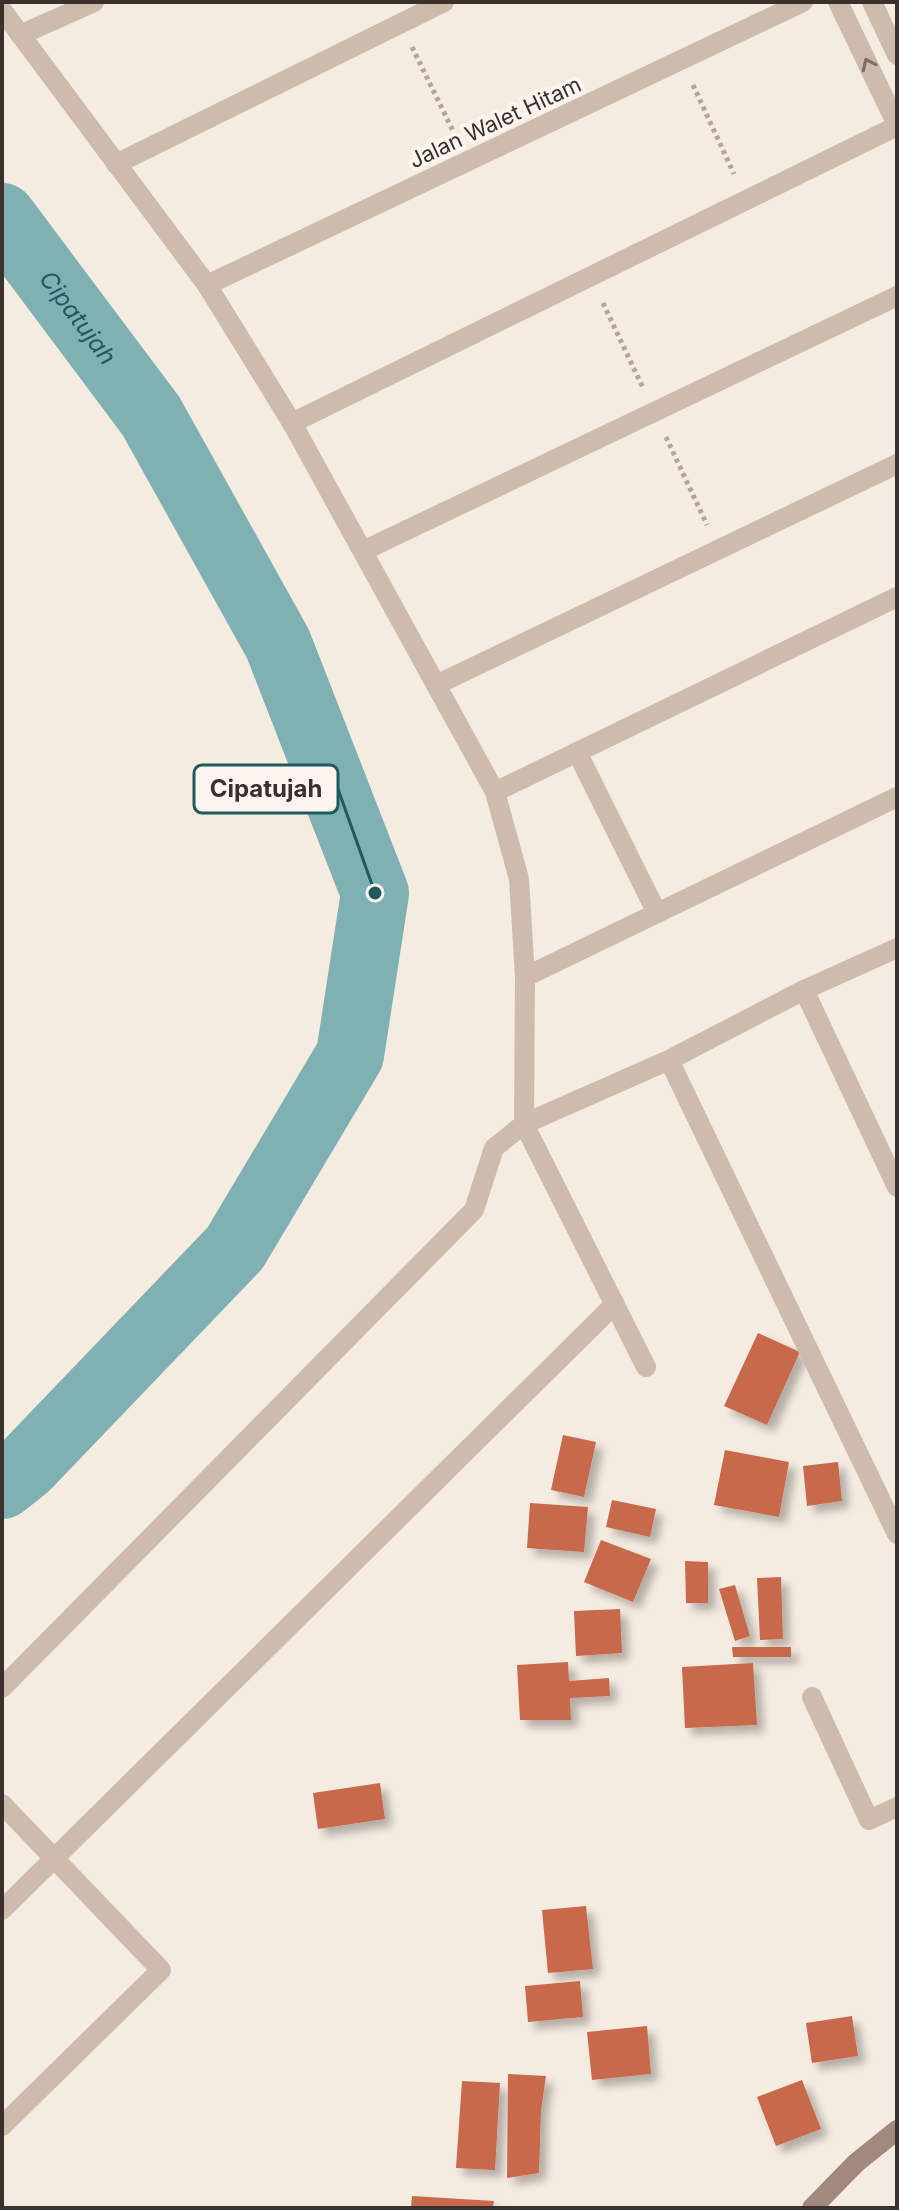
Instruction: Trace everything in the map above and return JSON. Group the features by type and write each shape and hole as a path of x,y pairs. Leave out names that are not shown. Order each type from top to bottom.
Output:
{"street":[{"path":"20,35 94,2"},
{"path":"116,164 444,2"},
{"name":"Jalan Walet Hitam","path":"207,285 803,2"},
{"path":"292,423 897,126 838,2"},
{"path":"872,2 897,55"},
{"path":"2,10 207,285 292,423 495,792 519,879 525,977 524,1124 646,1367"},
{"path":"363,551 897,296"},
{"path":"436,685 897,464"},
{"path":"495,792 897,597"},
{"path":"577,752 657,913"},
{"path":"525,977 897,797"},
{"path":"2,1688 474,1210 494,1148 524,1124 669,1060 804,990 897,948"},
{"path":"804,990 897,1187"},
{"path":"669,1060 897,1534"},
{"path":"2,1910 615,1304"},
{"path":"812,1697 869,1820 897,1807"},
{"path":"2,1804 161,1970 2,2126"},
{"path":"812,2208 856,2163 897,2130"}],"path":[{"path":"400,23 468,161"},
{"path":"682,59 746,200"}],"building":[{"path":"758,1333 800,1352 767,1425 724,1406"},
{"path":"563,1435 596,1442 584,1497 551,1490"},
{"path":"725,1450 789,1462 779,1517 714,1505"},
{"path":"838,1462 842,1501 807,1506 803,1466"},
{"path":"612,1500 656,1509 650,1537 606,1527"},
{"path":"530,1503 588,1507 584,1552 527,1548"},
{"path":"601,1540 651,1559 633,1602 584,1582"},
{"path":"685,1561 708,1562 708,1603 686,1603"},
{"path":"781,1577 783,1639 760,1640 757,1578"},
{"path":"735,1585 750,1636 735,1641 719,1589"},
{"path":"620,1609 622,1653 576,1656 574,1611"},
{"path":"732,1647 791,1647 791,1657 733,1657"},
{"path":"568,1662 569,1681 609,1678 610,1696 570,1698 571,1720 520,1720 517,1665"},
{"path":"753,1663 757,1725 685,1728 682,1667"},
{"path":"380,1783 385,1819 318,1829 313,1793"},
{"path":"586,1906 593,1969 548,1973 542,1910"},
{"path":"580,1981 583,2017 528,2022 525,1986"},
{"path":"852,2016 858,2056 812,2063 806,2023"},
{"path":"647,2026 651,2074 592,2080 587,2032"},
{"path":"508,2074 546,2076 541,2110 539,2173 507,2178"},
{"path":"802,2080 821,2129 776,2146 757,2097"},
{"path":"462,2081 500,2083 495,2170 456,2168"},
{"path":"412,2196 494,2201 493,2208 411,2208"}],"waterway":[{"name":"Cipatujah","path":"2,217 151,416 278,644 375,893 350,1055 235,1248 26,1466 2,1485"}],"place":[{"name":"Cipatujah","path":"375,893"}]}
